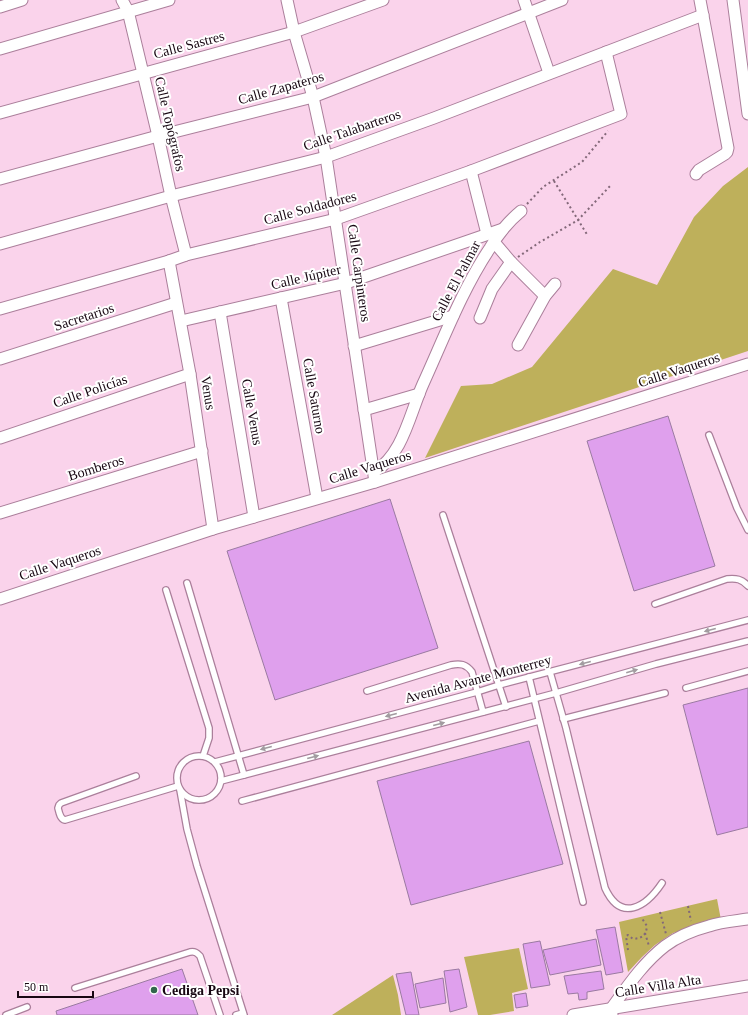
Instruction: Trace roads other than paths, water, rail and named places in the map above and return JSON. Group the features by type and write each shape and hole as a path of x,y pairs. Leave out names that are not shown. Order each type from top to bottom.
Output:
{"street":[{"path":"0,7 22,0"},
{"name":"Calle Topógrafos","path":"122,0 128,12 186,255"},
{"path":"0,49 169,0"},
{"name":"Calle Carpinteros","path":"287,0 294,32 313,97 326,157 375,477"},
{"name":"Calle Sastres","path":"0,113 294,32 383,0"},
{"path":"524,0 549,73"},
{"name":"Calle Zapateros","path":"0,179 158,136 313,97 562,0"},
{"path":"696,174 699,170 725,154 728,148 700,0"},
{"path":"733,0 748,114"},
{"name":"Calle Talabarteros","path":"0,244 171,196 326,157 434,118 703,15"},
{"name":"Calle Soldadores","path":"0,310 186,255 336,219 471,171 621,114 606,52"},
{"path":"471,171 490,238 511,262 545,296"},
{"name":"Calle El Palmar","path":"375,477 399,443 453,316 490,238 503,229 521,211"},
{"name":"Calle Júpiter","path":"180,321 346,283 490,238"},
{"name":"Venus","path":"169,261 190,374 213,529"},
{"path":"480,318 492,289 511,262"},
{"path":"518,345 545,296 555,284"},
{"name":"Calle Saturno","path":"281,298 317,498"},
{"name":"Sacretarios","path":"0,359 176,303"},
{"name":"Calle Venus","path":"220,312 254,517"},
{"path":"354,346 453,316"},
{"name":"Calle Vaqueros","path":"0,599 213,529 317,498 375,477 748,364"},
{"name":"Calle Policías","path":"0,438 190,374"},
{"path":"364,410 419,394"},
{"name":"Bomberos","path":"0,513 202,451"},
{"path":"612,1012 628,986 644,966 665,946 687,934 709,926 748,919"},
{"name":"Calle Villa Alta","path":"573,1015 612,1012 748,986"}],"lane":[{"path":"709,435 734,501 748,530"},
{"path":"443,514 506,706"},
{"path":"655,604 727,579 739,579 748,586"},
{"path":"187,583 244,775"},
{"path":"166,590 209,728 209,738 203,756"},
{"name":"Avenida Avante Monterrey","path":"215,762 529,677 748,620"},
{"path":"222,781 534,699 656,664 748,641"},
{"path":"367,691 451,665 464,665 472,672 483,712"},
{"path":"686,688 748,671"},
{"path":"550,672 609,896 622,907 630,908 648,900 662,883"},
{"path":"529,677 583,902"},
{"path":"563,719 665,693"},
{"path":"242,801 540,721"},
{"path":"179,788 184,795 190,799 204,800 210,798 216,794 222,781 219,768 210,758 203,756 190,757 180,766 177,773 177,780 187,829 197,866 243,1014 236,1015"},
{"path":"136,776 61,803 58,808 61,818 65,820 179,788"},
{"path":"75,988 194,951 198,954 202,961 220,1015"},
{"path":"6,1015 27,1007"}],"place":[{"name":"Cediga Pepsi","path":"154,990"}]}
